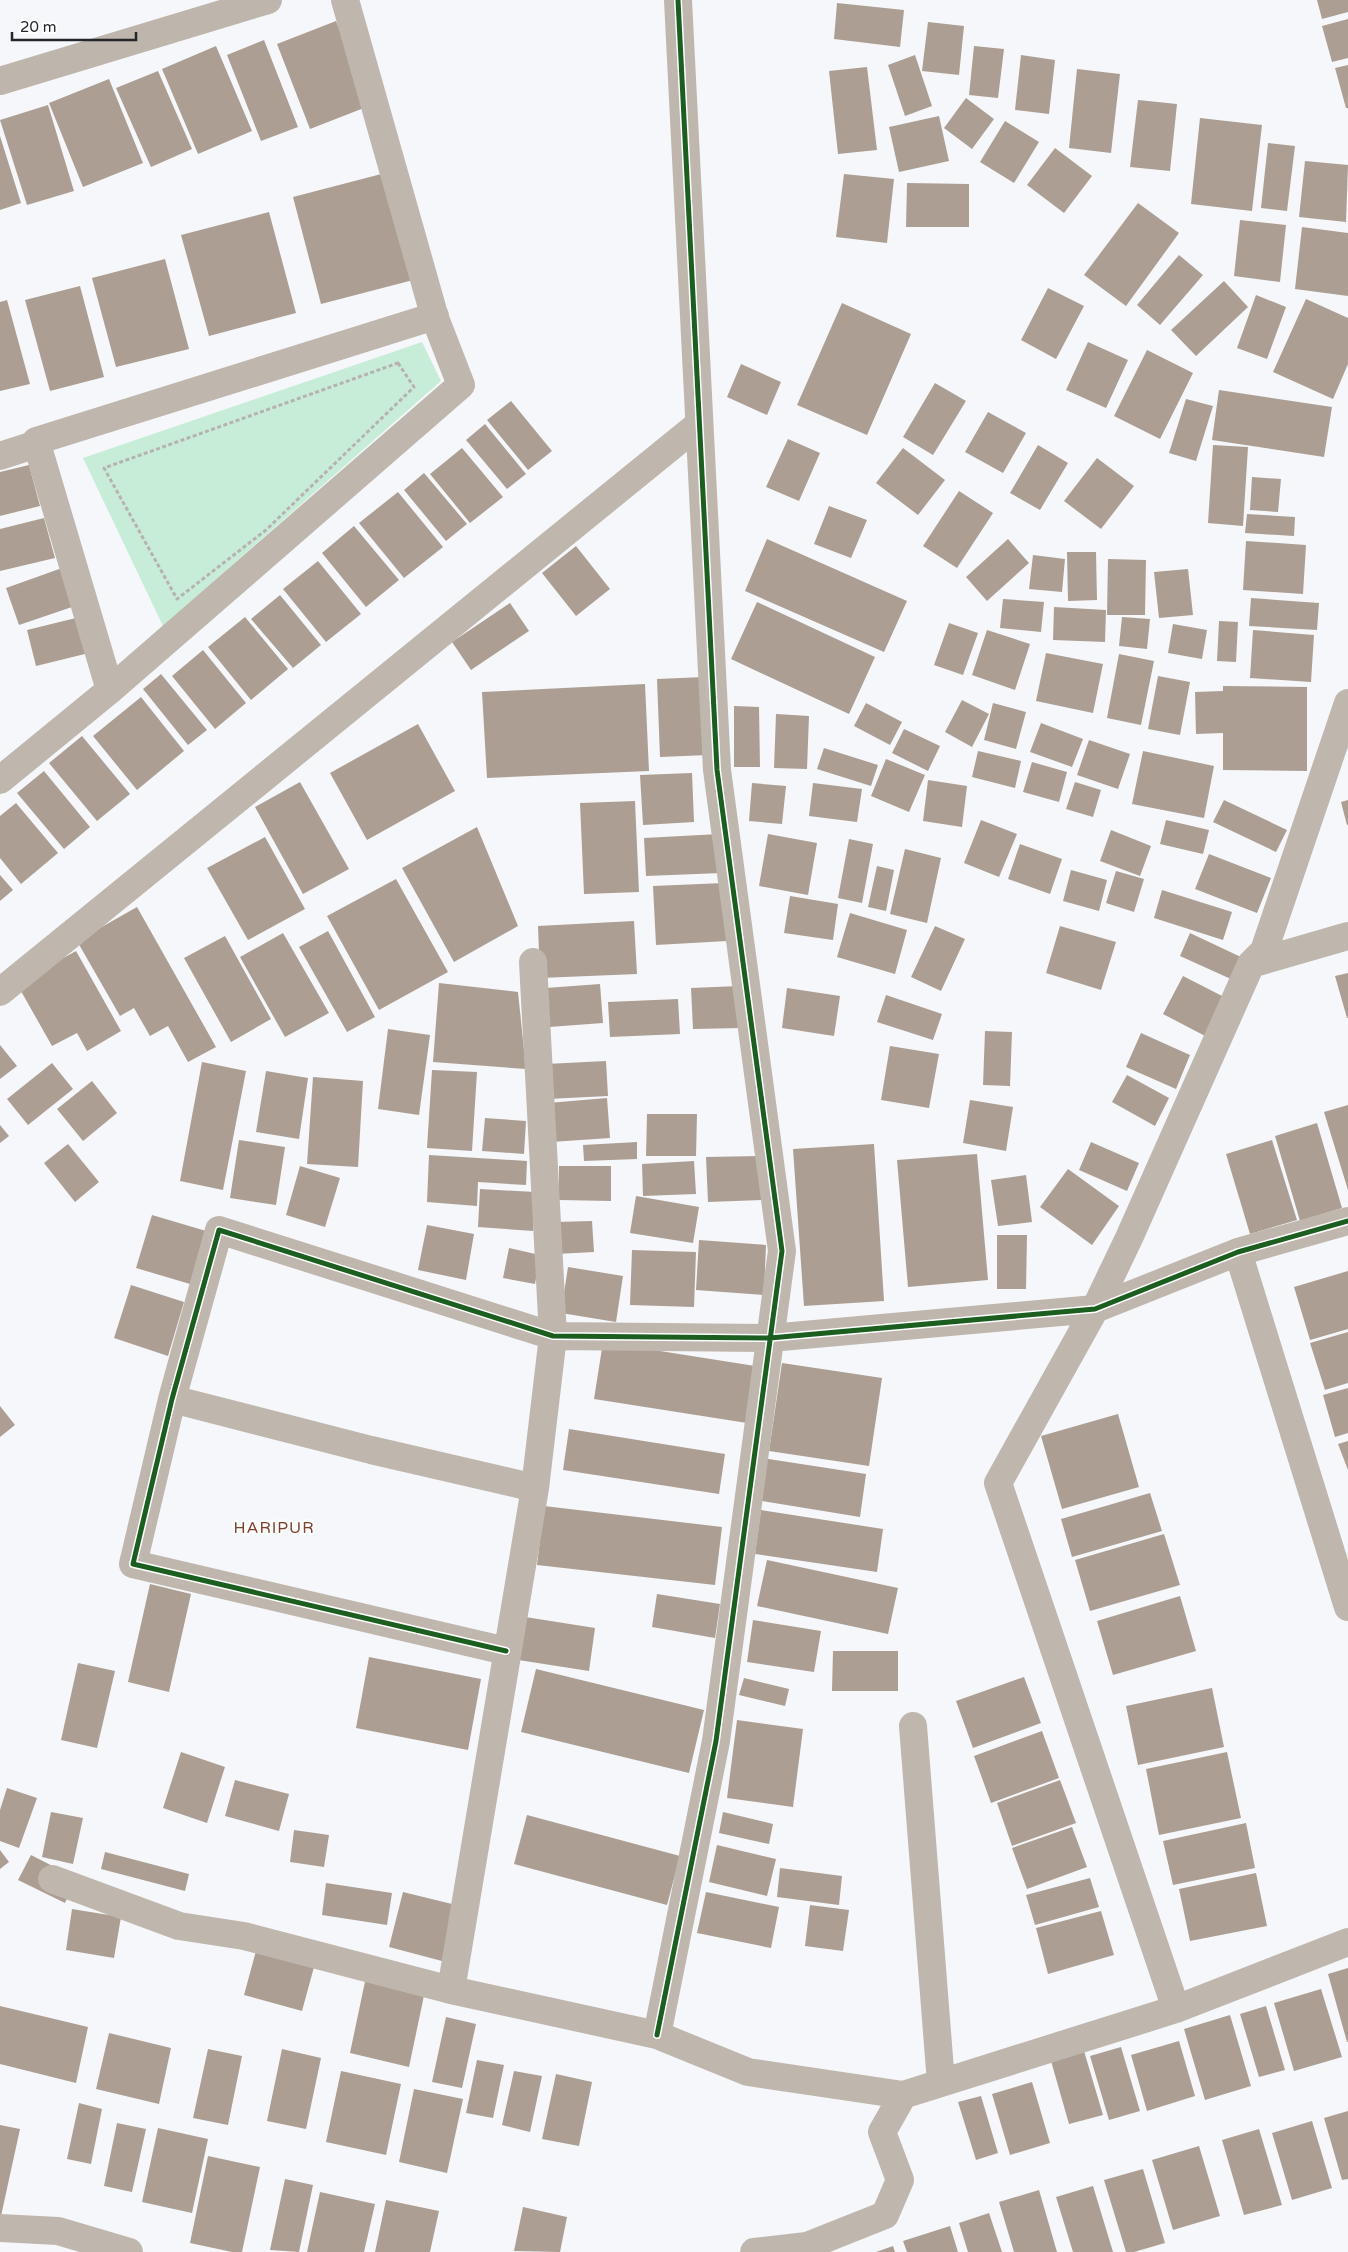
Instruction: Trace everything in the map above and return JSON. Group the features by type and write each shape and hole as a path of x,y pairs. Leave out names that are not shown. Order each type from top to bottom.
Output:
{"street":[{"path":"0,81 268,0"},
{"path":"0,780 110,690 461,385 435,318 345,0"},
{"path":"657,2036 716,1741 782,1251 717,770 678,0"},
{"path":"110,690 36,441 435,316 435,318"},
{"path":"0,992 700,424"},
{"path":"0,456 38,444"},
{"path":"1176,2009 998,1483 1095,1309 1129,1238 1251,964 1264,951 1348,703"},
{"path":"1251,964 1348,936"},
{"path":"451,1990 534,1488 553,1336 533,962"},
{"path":"506,1651 133,1564 172,1399 219,1230 553,1336 770,1338 1095,1309 1238,1252 1348,1221"},
{"path":"1238,1252 1348,1607"},
{"path":"172,1399 371,1450 534,1488"},
{"path":"913,1726 941,2082"},
{"path":"52,1879 179,1926 244,1936 451,1990 657,2036 748,2072 903,2094 1176,2009 1348,1942"},
{"path":"754,2252 807,2246 885,2215 900,2180 882,2132 903,2094"},
{"path":"0,2228 58,2231 129,2252"}],"path":[{"path":"398,363 414,387 266,530 177,598 104,468 398,363"}],"green space":[{"path":"422,342 441,381 163,626 83,458"}],"building":[{"path":"1317,0 1348,0 1348,12 1322,19"},
{"path":"837,3 904,10 900,47 834,39"},
{"path":"1348,19 1348,58 1332,62 1322,26"},
{"path":"336,21 369,106 310,129 277,44"},
{"path":"928,22 964,26 959,75 922,71"},
{"path":"264,40 298,127 261,141 227,55"},
{"path":"216,46 252,131 198,154 162,69"},
{"path":"974,46 1004,49 998,98 969,95"},
{"path":"915,55 932,106 905,116 888,65"},
{"path":"1021,55 1055,60 1049,114 1015,110"},
{"path":"1348,65 1348,108 1346,108 1335,68"},
{"path":"867,67 877,150 838,154 829,71"},
{"path":"1077,69 1120,74 1111,153 1069,148"},
{"path":"158,71 192,149 151,167 116,88"},
{"path":"109,79 143,163 83,187 49,103"},
{"path":"966,98 994,119 972,149 944,128"},
{"path":"1138,100 1177,104 1170,171 1130,167"},
{"path":"48,105 74,191 27,205 0,120"},
{"path":"939,116 949,161 899,172 889,127"},
{"path":"1200,118 1262,125 1252,211 1191,204"},
{"path":"1005,121 1039,142 1014,183 980,162"},
{"path":"0,136 21,203 0,210"},
{"path":"1268,143 1295,146 1287,211 1261,208"},
{"path":"1055,148 1092,176 1064,213 1027,185"},
{"path":"1305,161 1348,165 1346,222 1299,217"},
{"path":"389,172 417,279 321,304 293,197"},
{"path":"844,174 894,179 887,243 836,237"},
{"path":"907,183 969,184 969,227 906,227"},
{"path":"1138,203 1179,233 1126,306 1084,275"},
{"path":"269,212 296,313 209,336 181,235"},
{"path":"1240,220 1286,225 1280,282 1234,276"},
{"path":"1302,227 1348,233 1348,296 1295,289"},
{"path":"1179,255 1203,275 1160,325 1137,305"},
{"path":"165,259 189,349 116,367 92,278"},
{"path":"1224,281 1248,307 1196,356 1171,330"},
{"path":"80,286 104,377 50,391 25,300"},
{"path":"1048,288 1084,306 1056,359 1021,340"},
{"path":"1256,295 1286,307 1267,359 1237,348"},
{"path":"1306,299 1348,318 1348,364 1333,399 1273,372"},
{"path":"7,300 30,384 0,391 0,302"},
{"path":"842,303 911,334 867,435 797,405"},
{"path":"1088,342 1128,360 1106,408 1066,390"},
{"path":"1147,350 1193,373 1160,439 1114,416"},
{"path":"741,364 781,382 767,415 727,397"},
{"path":"935,383 966,401 933,455 903,437"},
{"path":"1219,390 1332,407 1324,457 1212,440"},
{"path":"1186,399 1213,406 1196,461 1169,453"},
{"path":"511,401 552,451 528,470 487,420"},
{"path":"988,412 1026,433 1003,473 965,452"},
{"path":"485,424 526,474 507,489 466,440"},
{"path":"788,439 820,453 799,501 766,487"},
{"path":"1038,445 1068,463 1040,510 1010,493"},
{"path":"1213,445 1248,447 1243,526 1208,523"},
{"path":"462,448 503,497 470,523 430,474"},
{"path":"903,448 945,480 918,515 876,483"},
{"path":"1097,458 1134,486 1101,529 1064,501"},
{"path":"29,465 40,506 0,516 0,472"},
{"path":"424,473 467,524 446,541 404,490"},
{"path":"1252,477 1281,479 1278,512 1250,510"},
{"path":"959,491 993,513 957,568 923,546"},
{"path":"398,492 443,547 404,578 359,523"},
{"path":"829,506 867,520 851,558 814,544"},
{"path":"1247,514 1295,517 1294,536 1245,533"},
{"path":"44,518 55,558 0,571 0,529"},
{"path":"354,526 399,580 366,607 322,553"},
{"path":"767,539 907,601 884,652 745,591"},
{"path":"1008,539 1029,563 987,601 966,577"},
{"path":"1246,541 1306,545 1303,594 1243,590"},
{"path":"576,546 610,589 576,616 542,573"},
{"path":"1067,552 1096,552 1097,600 1068,601"},
{"path":"1033,555 1065,559 1062,592 1029,589"},
{"path":"1108,559 1146,560 1145,615 1107,615"},
{"path":"318,561 361,614 326,642 283,589"},
{"path":"62,568 75,606 19,625 6,588"},
{"path":"1188,569 1193,615 1159,618 1154,572"},
{"path":"280,595 321,645 293,668 251,619"},
{"path":"1251,598 1319,603 1317,630 1249,626"},
{"path":"1003,599 1044,602 1041,632 1000,628"},
{"path":"757,602 875,657 849,714 731,659"},
{"path":"510,603 529,631 471,670 452,642"},
{"path":"1054,607 1106,610 1105,642 1053,640"},
{"path":"84,616 93,652 36,666 27,630"},
{"path":"245,617 288,669 251,700 208,647"},
{"path":"1122,617 1150,619 1147,649 1119,646"},
{"path":"1219,621 1238,622 1236,662 1217,661"},
{"path":"949,623 978,633 963,675 934,665"},
{"path":"1173,624 1207,630 1202,659 1168,653"},
{"path":"987,630 1030,644 1015,690 972,675"},
{"path":"1253,630 1314,635 1311,682 1250,678"},
{"path":"203,650 246,703 215,729 172,676"},
{"path":"1046,653 1103,664 1093,713 1036,701"},
{"path":"1119,654 1154,661 1141,725 1107,718"},
{"path":"161,674 207,730 188,745 143,689"},
{"path":"1158,676 1190,682 1180,735 1148,729"},
{"path":"704,677 708,755 660,757 657,679"},
{"path":"645,684 649,771 487,778 482,692"},
{"path":"1223,686 1307,687 1307,771 1223,770 1223,733 1196,734 1195,692 1223,691"},
{"path":"141,697 184,751 137,790 93,736"},
{"path":"962,700 989,714 972,747 945,732"},
{"path":"866,703 902,722 890,745 854,726"},
{"path":"993,703 1026,712 1016,749 984,740"},
{"path":"734,706 759,707 760,767 734,767"},
{"path":"776,714 809,716 807,769 774,768"},
{"path":"1041,723 1083,739 1072,767 1030,752"},
{"path":"418,724 455,791 367,840 330,773"},
{"path":"904,729 940,746 928,771 892,753"},
{"path":"82,736 130,794 97,821 49,763"},
{"path":"1089,740 1130,754 1118,789 1077,775"},
{"path":"824,748 878,765 871,786 817,769"},
{"path":"978,751 1021,761 1015,788 972,777"},
{"path":"1143,751 1214,766 1204,818 1132,804"},
{"path":"886,759 925,775 909,812 871,796"},
{"path":"1032,762 1067,772 1059,802 1023,792"},
{"path":"44,771 90,827 64,849 17,793"},
{"path":"692,773 694,822 643,825 640,775"},
{"path":"928,780 967,786 962,827 923,821"},
{"path":"300,782 349,869 303,894 255,807"},
{"path":"1075,782 1101,790 1093,817 1066,809"},
{"path":"752,783 786,786 782,824 749,821"},
{"path":"813,783 862,789 857,822 809,816"},
{"path":"1224,800 1287,830 1276,852 1213,822"},
{"path":"1348,800 1348,825 1347,825 1341,802"},
{"path":"635,801 639,892 584,894 580,803"},
{"path":"16,803 58,853 21,884 0,858 0,816"},
{"path":"981,820 1017,834 999,877 964,863"},
{"path":"1166,820 1209,830 1203,854 1160,844"},
{"path":"477,827 518,926 454,962 402,868"},
{"path":"1111,830 1151,846 1140,876 1100,861"},
{"path":"719,834 721,873 646,876 644,838"},
{"path":"768,834 817,843 808,895 759,886"},
{"path":"265,837 305,909 248,940 207,868"},
{"path":"849,839 873,844 862,903 838,898"},
{"path":"1020,844 1062,859 1050,894 1008,879"},
{"path":"905,849 941,858 927,923 890,914"},
{"path":"1209,854 1271,878 1257,913 1195,889"},
{"path":"877,866 894,870 886,911 868,907"},
{"path":"1071,870 1107,880 1099,911 1063,901"},
{"path":"1116,871 1144,879 1134,912 1106,903"},
{"path":"0,875 13,890 0,901"},
{"path":"396,879 448,972 379,1010 327,916"},
{"path":"724,883 727,941 656,945 653,886"},
{"path":"1162,890 1232,912 1223,940 1154,918"},
{"path":"790,896 838,904 833,940 784,933"},
{"path":"137,907 216,1047 188,1062 168,1026 150,1036 134,1008 120,1016 77,941"},
{"path":"850,913 907,930 895,974 837,957"},
{"path":"634,921 637,974 540,978 538,926"},
{"path":"935,926 965,939 941,991 911,977"},
{"path":"1060,926 1116,942 1101,990 1046,973"},
{"path":"328,931 375,1017 347,1032 299,947"},
{"path":"283,933 329,1013 285,1037 240,957"},
{"path":"1190,933 1243,958 1233,980 1180,956"},
{"path":"225,936 271,1019 231,1042 184,958"},
{"path":"76,951 121,1031 87,1051 77,1033 52,1046 17,984"},
{"path":"1348,973 1348,1018 1347,1018 1335,976"},
{"path":"1183,976 1226,998 1207,1037 1163,1014"},
{"path":"439,983 518,992 526,1069 433,1062"},
{"path":"600,984 603,1023 549,1027 546,988"},
{"path":"739,986 741,1028 693,1029 691,988"},
{"path":"787,988 840,996 834,1036 782,1028"},
{"path":"886,995 942,1014 933,1040 877,1022"},
{"path":"678,999 680,1034 610,1037 608,1002"},
{"path":"388,1029 430,1035 419,1115 378,1109"},
{"path":"985,1031 1012,1032 1010,1086 983,1085"},
{"path":"1141,1033 1190,1055 1176,1089 1126,1067"},
{"path":"0,1045 17,1066 0,1079"},
{"path":"890,1046 939,1054 929,1108 881,1100"},
{"path":"606,1061 608,1096 548,1099 546,1064"},
{"path":"202,1062 246,1071 223,1190 180,1181"},
{"path":"52,1063 73,1089 28,1125 7,1099"},
{"path":"432,1070 477,1072 472,1151 427,1148"},
{"path":"266,1071 308,1078 299,1139 256,1132"},
{"path":"1127,1075 1169,1098 1155,1126 1112,1102"},
{"path":"313,1077 363,1081 358,1167 307,1164"},
{"path":"92,1081 117,1113 83,1141 57,1109"},
{"path":"607,1098 610,1138 551,1142 548,1103"},
{"path":"970,1100 1013,1107 1006,1151 963,1143"},
{"path":"1348,1105 1348,1190 1324,1112"},
{"path":"647,1114 697,1114 696,1156 646,1156"},
{"path":"485,1118 526,1121 524,1154 482,1151"},
{"path":"1317,1123 1342,1208 1300,1221 1275,1136"},
{"path":"0,1125 9,1136 0,1143"},
{"path":"239,1140 285,1147 276,1205 230,1198"},
{"path":"1272,1140 1297,1220 1250,1234 1226,1154"},
{"path":"637,1142 637,1159 584,1161 583,1145"},
{"path":"1091,1142 1139,1163 1127,1191 1079,1170"},
{"path":"68,1144 99,1182 75,1202 44,1163"},
{"path":"874,1144 884,1301 804,1306 793,1149"},
{"path":"977,1154 988,1280 908,1287 897,1160"},
{"path":"429,1155 527,1161 526,1185 478,1182 477,1206 427,1202"},
{"path":"760,1156 762,1200 708,1202 706,1157"},
{"path":"694,1161 696,1194 643,1196 642,1164"},
{"path":"300,1166 340,1178 325,1227 286,1215"},
{"path":"559,1166 611,1166 611,1201 559,1200"},
{"path":"1068,1169 1119,1206 1092,1245 1040,1207"},
{"path":"1026,1175 1032,1222 998,1226 991,1180"},
{"path":"480,1189 535,1192 533,1231 478,1227"},
{"path":"636,1196 699,1207 693,1243 630,1233"},
{"path":"152,1215 206,1231 190,1284 136,1268"},
{"path":"592,1221 594,1252 556,1254 555,1222"},
{"path":"427,1225 474,1234 466,1280 418,1270"},
{"path":"997,1235 1027,1235 1026,1289 997,1289"},
{"path":"699,1240 766,1245 764,1295 696,1290"},
{"path":"509,1248 540,1255 535,1284 503,1278"},
{"path":"632,1250 696,1252 694,1307 630,1305"},
{"path":"568,1267 623,1276 616,1322 561,1313"},
{"path":"1348,1271 1348,1329 1310,1340 1294,1287"},
{"path":"131,1285 184,1302 168,1356 114,1338"},
{"path":"1348,1332 1348,1383 1325,1390 1310,1343"},
{"path":"603,1342 755,1366 747,1423 594,1399"},
{"path":"782,1363 882,1378 869,1466 769,1451"},
{"path":"1348,1388 1348,1433 1335,1437 1323,1395"},
{"path":"0,1406 15,1425 0,1437"},
{"path":"1118,1414 1139,1487 1062,1509 1041,1436"},
{"path":"569,1429 725,1454 719,1494 563,1470"},
{"path":"1348,1441 1348,1470 1338,1444"},
{"path":"762,1458 866,1474 860,1517 756,1500"},
{"path":"1150,1493 1162,1531 1072,1557 1061,1519"},
{"path":"544,1506 722,1527 715,1585 537,1565"},
{"path":"761,1510 883,1529 877,1572 755,1554"},
{"path":"1164,1534 1180,1585 1090,1611 1075,1560"},
{"path":"767,1560 898,1588 888,1634 757,1606"},
{"path":"150,1584 191,1594 169,1692 128,1682"},
{"path":"657,1594 720,1604 715,1638 652,1627"},
{"path":"1180,1596 1196,1651 1113,1675 1097,1621"},
{"path":"519,1616 595,1628 589,1671 512,1659"},
{"path":"753,1620 821,1631 814,1672 747,1662"},
{"path":"833,1651 898,1651 898,1691 832,1691"},
{"path":"369,1657 481,1679 468,1750 356,1728"},
{"path":"78,1663 115,1671 97,1748 61,1740"},
{"path":"536,1669 704,1710 689,1773 521,1732"},
{"path":"1024,1677 1041,1723 973,1748 956,1701"},
{"path":"744,1678 789,1689 785,1706 739,1695"},
{"path":"1212,1688 1224,1747 1138,1765 1126,1706"},
{"path":"737,1720 803,1729 793,1807 727,1798"},
{"path":"1042,1731 1059,1778 991,1803 974,1756"},
{"path":"181,1752 225,1767 207,1823 163,1808"},
{"path":"1227,1752 1241,1818 1159,1835 1146,1769"},
{"path":"235,1780 289,1794 279,1831 225,1816"},
{"path":"1060,1780 1076,1823 1012,1846 997,1803"},
{"path":"7,1788 37,1798 19,1848 0,1841 0,1810"},
{"path":"51,1812 83,1818 73,1864 42,1857"},
{"path":"723,1812 773,1824 769,1844 719,1833"},
{"path":"527,1815 680,1856 667,1905 514,1864"},
{"path":"1246,1823 1255,1868 1173,1885 1163,1841"},
{"path":"1072,1827 1087,1867 1027,1889 1012,1848"},
{"path":"294,1830 329,1835 324,1867 290,1862"},
{"path":"717,1845 776,1859 767,1896 709,1882"},
{"path":"0,1850 9,1862 0,1869"},
{"path":"105,1852 189,1874 185,1891 101,1869"},
{"path":"31,1855 76,1878 65,1903 18,1880"},
{"path":"780,1868 842,1876 839,1905 777,1897"},
{"path":"1256,1873 1267,1926 1190,1941 1179,1889"},
{"path":"1090,1878 1099,1907 1035,1925 1026,1895"},
{"path":"326,1883 392,1893 387,1925 322,1915"},
{"path":"403,1892 456,1905 442,1961 389,1947"},
{"path":"706,1892 779,1907 771,1948 697,1933"},
{"path":"810,1905 849,1910 843,1951 805,1946"},
{"path":"72,1909 121,1917 114,1958 66,1950"},
{"path":"1101,1911 1114,1955 1048,1974 1036,1928"},
{"path":"256,1951 314,1967 302,2011 244,1995"},
{"path":"1348,1968 1348,2042 1347,2042 1328,1974"},
{"path":"367,1972 426,1986 409,2067 350,2053"},
{"path":"1321,1989 1342,2057 1294,2071 1274,2003"},
{"path":"0,2006 88,2027 76,2083 0,2064"},
{"path":"1266,2006 1285,2070 1259,2077 1240,2014"},
{"path":"1230,2015 1251,2086 1205,2100 1184,2029"},
{"path":"446,2017 476,2024 462,2088 432,2082"},
{"path":"109,2033 171,2048 159,2104 96,2089"},
{"path":"1179,2041 1195,2096 1147,2111 1131,2055"},
{"path":"1121,2047 1140,2111 1109,2120 1090,2056"},
{"path":"208,2049 242,2056 228,2125 193,2118"},
{"path":"282,2049 321,2058 306,2129 267,2121"},
{"path":"1084,2051 1103,2115 1069,2124 1051,2061"},
{"path":"477,2060 504,2065 493,2118 466,2113"},
{"path":"341,2071 401,2084 386,2155 326,2142"},
{"path":"514,2071 542,2076 530,2132 502,2125"},
{"path":"556,2074 592,2082 579,2146 542,2139"},
{"path":"1032,2082 1050,2143 1010,2155 992,2094"},
{"path":"414,2089 463,2099 447,2173 399,2162"},
{"path":"981,2096 998,2153 976,2160 958,2102"},
{"path":"79,2103 102,2109 91,2164 67,2159"},
{"path":"1348,2111 1348,2179 1342,2180 1324,2118"},
{"path":"1312,2121 1332,2188 1292,2200 1272,2133"},
{"path":"117,2123 146,2129 132,2192 104,2186"},
{"path":"0,2125 20,2129 1,2216 0,2216"},
{"path":"158,2128 208,2139 192,2213 142,2202"},
{"path":"1259,2129 1282,2205 1244,2215 1222,2140"},
{"path":"1199,2146 1220,2216 1173,2230 1152,2160"},
{"path":"208,2156 260,2167 242,2252 232,2252 190,2243"},
{"path":"1143,2169 1165,2243 1134,2252 1126,2252 1104,2180"},
{"path":"285,2179 313,2185 299,2252 270,2250"},
{"path":"1093,2186 1113,2252 1073,2252 1056,2197"},
{"path":"1039,2190 1057,2252 1014,2252 999,2202"},
{"path":"320,2192 375,2204 364,2252 307,2252"},
{"path":"386,2200 439,2211 430,2252 375,2252"},
{"path":"523,2207 567,2217 560,2252 514,2251"},
{"path":"989,2213 1002,2252 968,2252 959,2223"},
{"path":"950,2226 958,2252 907,2252 903,2241"},
{"path":"893,2246 895,2252 876,2252"}],"cycle path":[{"path":"657,2035 716,1741 782,1251 717,770 678,0"},
{"path":"506,1651 133,1564 172,1399 219,1230 553,1336 770,1338 1095,1309 1238,1252 1348,1221"}],"district":[{"name":"HARIPUR","path":"274,1527"}]}
